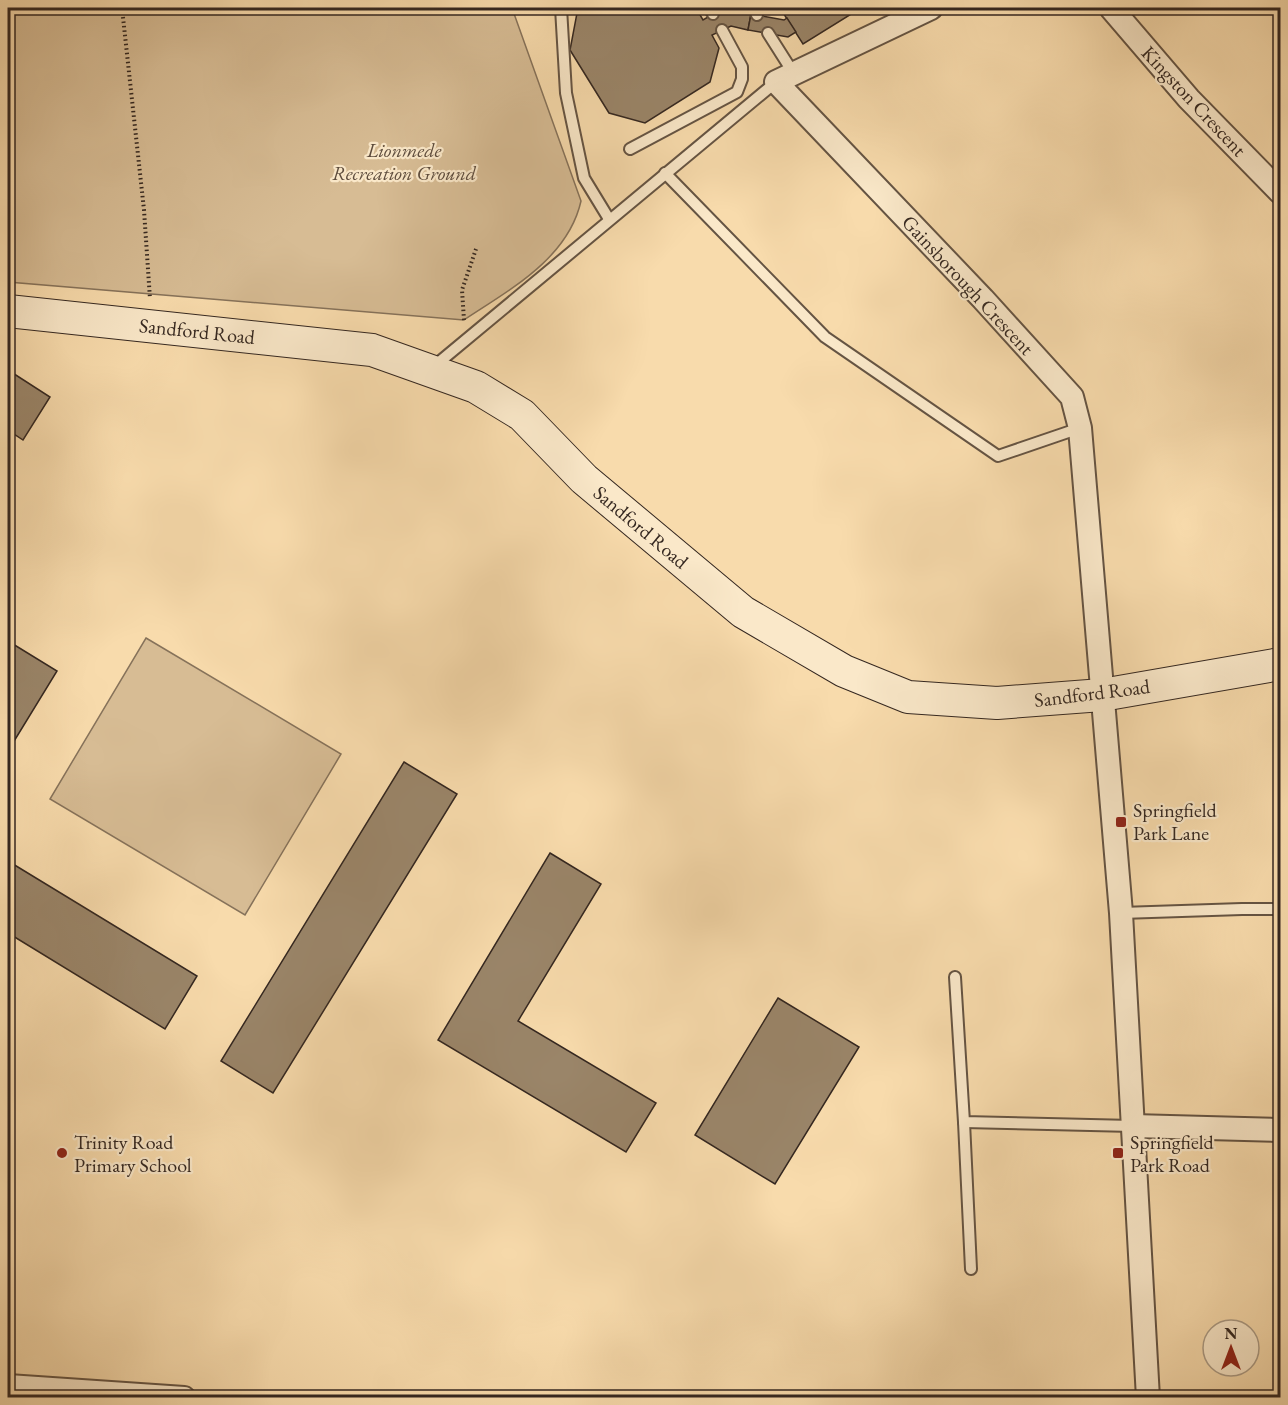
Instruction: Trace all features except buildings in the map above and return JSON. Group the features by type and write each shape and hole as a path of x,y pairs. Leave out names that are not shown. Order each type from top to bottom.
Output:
{"street":[{"path":"785,78 931,8"},
{"name":"Kingston Crescent","path":"1111,8 1189,99 1281,192"},
{"name":"Gainsborough Crescent","path":"785,78 1072,397 1080,428 1102,695"},
{"name":"Sandford Road","path":"8,311 372,350 476,387 522,415 584,479 744,612 844,672 908,697 997,703 1102,695 1281,664"},
{"path":"1102,695 1121,913 1148,1398"},
{"path":"1133,1126 1281,1130"},
{"path":"8,1386 184,1398"}],"lane":[{"path":"561,8 566,93 584,178 609,219"},
{"path":"630,149 737,92 742,79 742,67 722,30"},
{"path":"430,370 609,219 785,78 768,33"},
{"path":"665,173 825,336 998,456 1080,428"},
{"path":"1121,913 1281,909"},
{"path":"955,977 971,1269"},
{"path":"964,1122 1133,1126"}],"path":[{"path":"123,8 144,210 152,327"},
{"path":"469,338 464,321 462,290 476,249"}],"green space":[{"name":"Lionmede Recreation Ground","path":"8,8 512,8 581,201 574,222 564,240 534,271 464,320 8,282"},
{"path":"146,638 341,754 245,915 50,799"}],"place":[{"name":"Springfield Park Lane","path":"1121,822"},
{"name":"Trinity Road Primary School","path":"62,1153"},
{"name":"Springfield Park Road","path":"1118,1153"}]}
